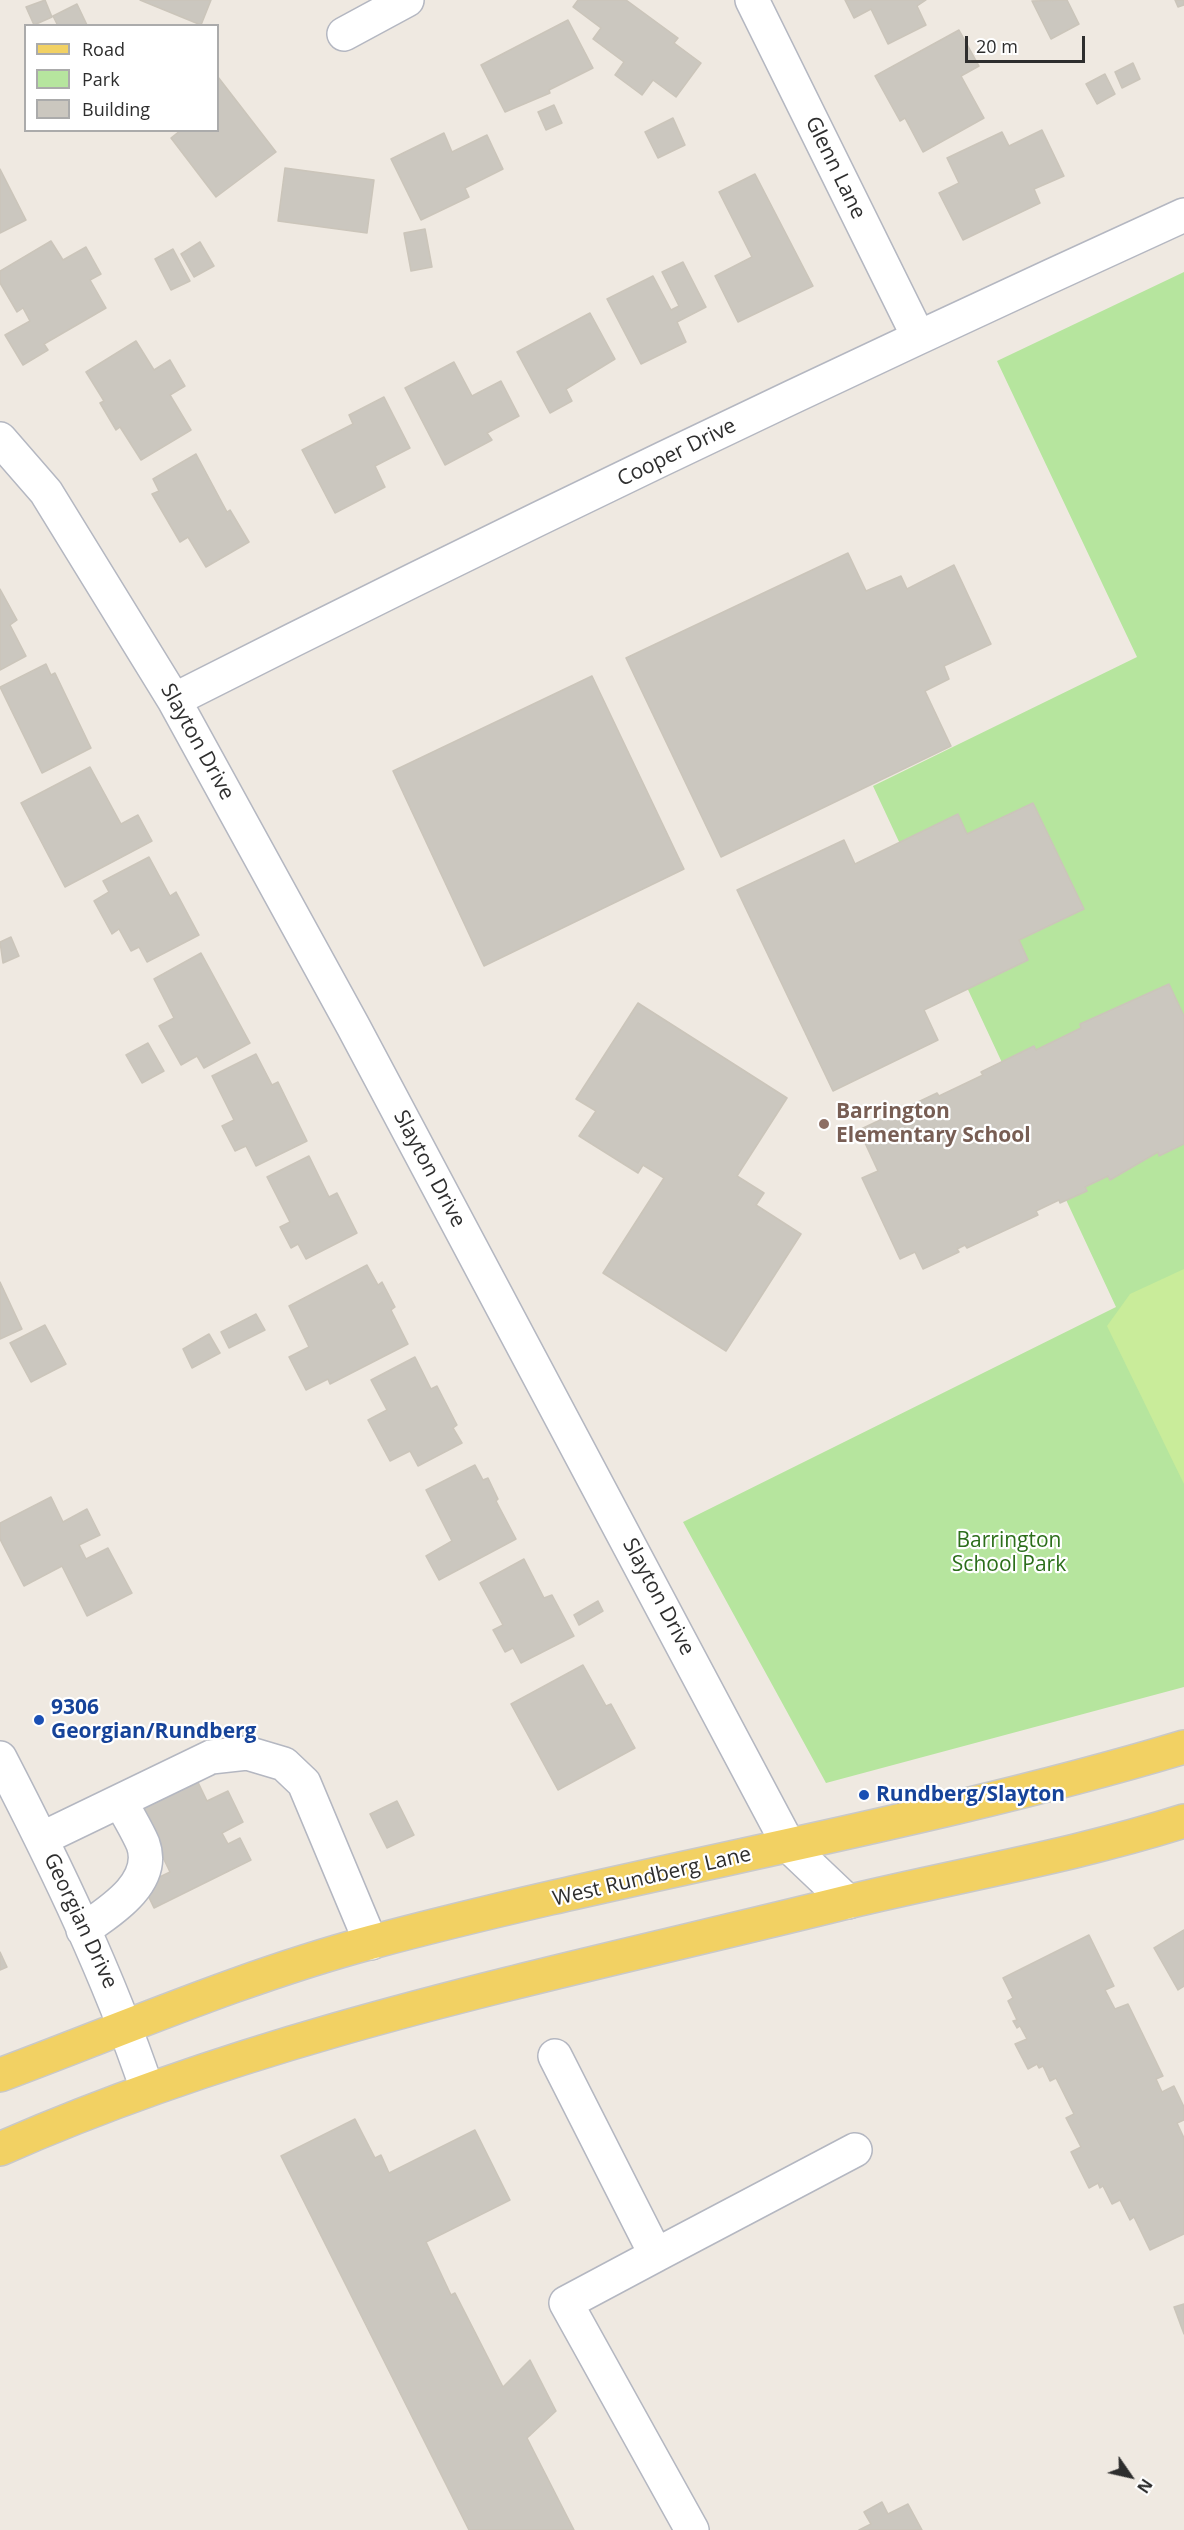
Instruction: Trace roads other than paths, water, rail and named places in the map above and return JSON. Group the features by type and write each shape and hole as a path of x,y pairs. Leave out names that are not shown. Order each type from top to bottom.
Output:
{"main road":[{"name":"West Rundberg Lane","path":"0,2075 126,2028 207,1994 371,1942 692,1866 789,1846 1184,1747"},
{"path":"0,2149 60,2122 147,2089 297,2039 503,1984 1184,1821"}],"street":[{"path":"344,34 407,0"},
{"name":"Glenn Lane","path":"752,0 918,336"},
{"name":"Cooper Drive","path":"174,700 379,597 918,336 1184,215"},
{"name":"Slayton Drive","path":"0,439 46,492 174,700 353,1026 789,1846 848,1902"},
{"path":"42,1839 212,1757 247,1753 284,1764 304,1783 371,1942"},
{"name":"Georgian Drive","path":"0,1758 42,1839 108,1982 147,2089"},
{"path":"83,1930 118,1905 135,1886 144,1866 143,1846 121,1802"},
{"path":"555,2056 656,2255"},
{"path":"692,2530 566,2303 855,2150"}],"place":[{"name":"Barrington Elementary School","path":"824,1124"},
{"name":"9306 Georgian/Rundberg","path":"39,1720"},
{"name":"Rundberg/Slayton","path":"864,1795"}],"park label":[{"name":"Barrington School Park","path":"1009,1553"}]}
